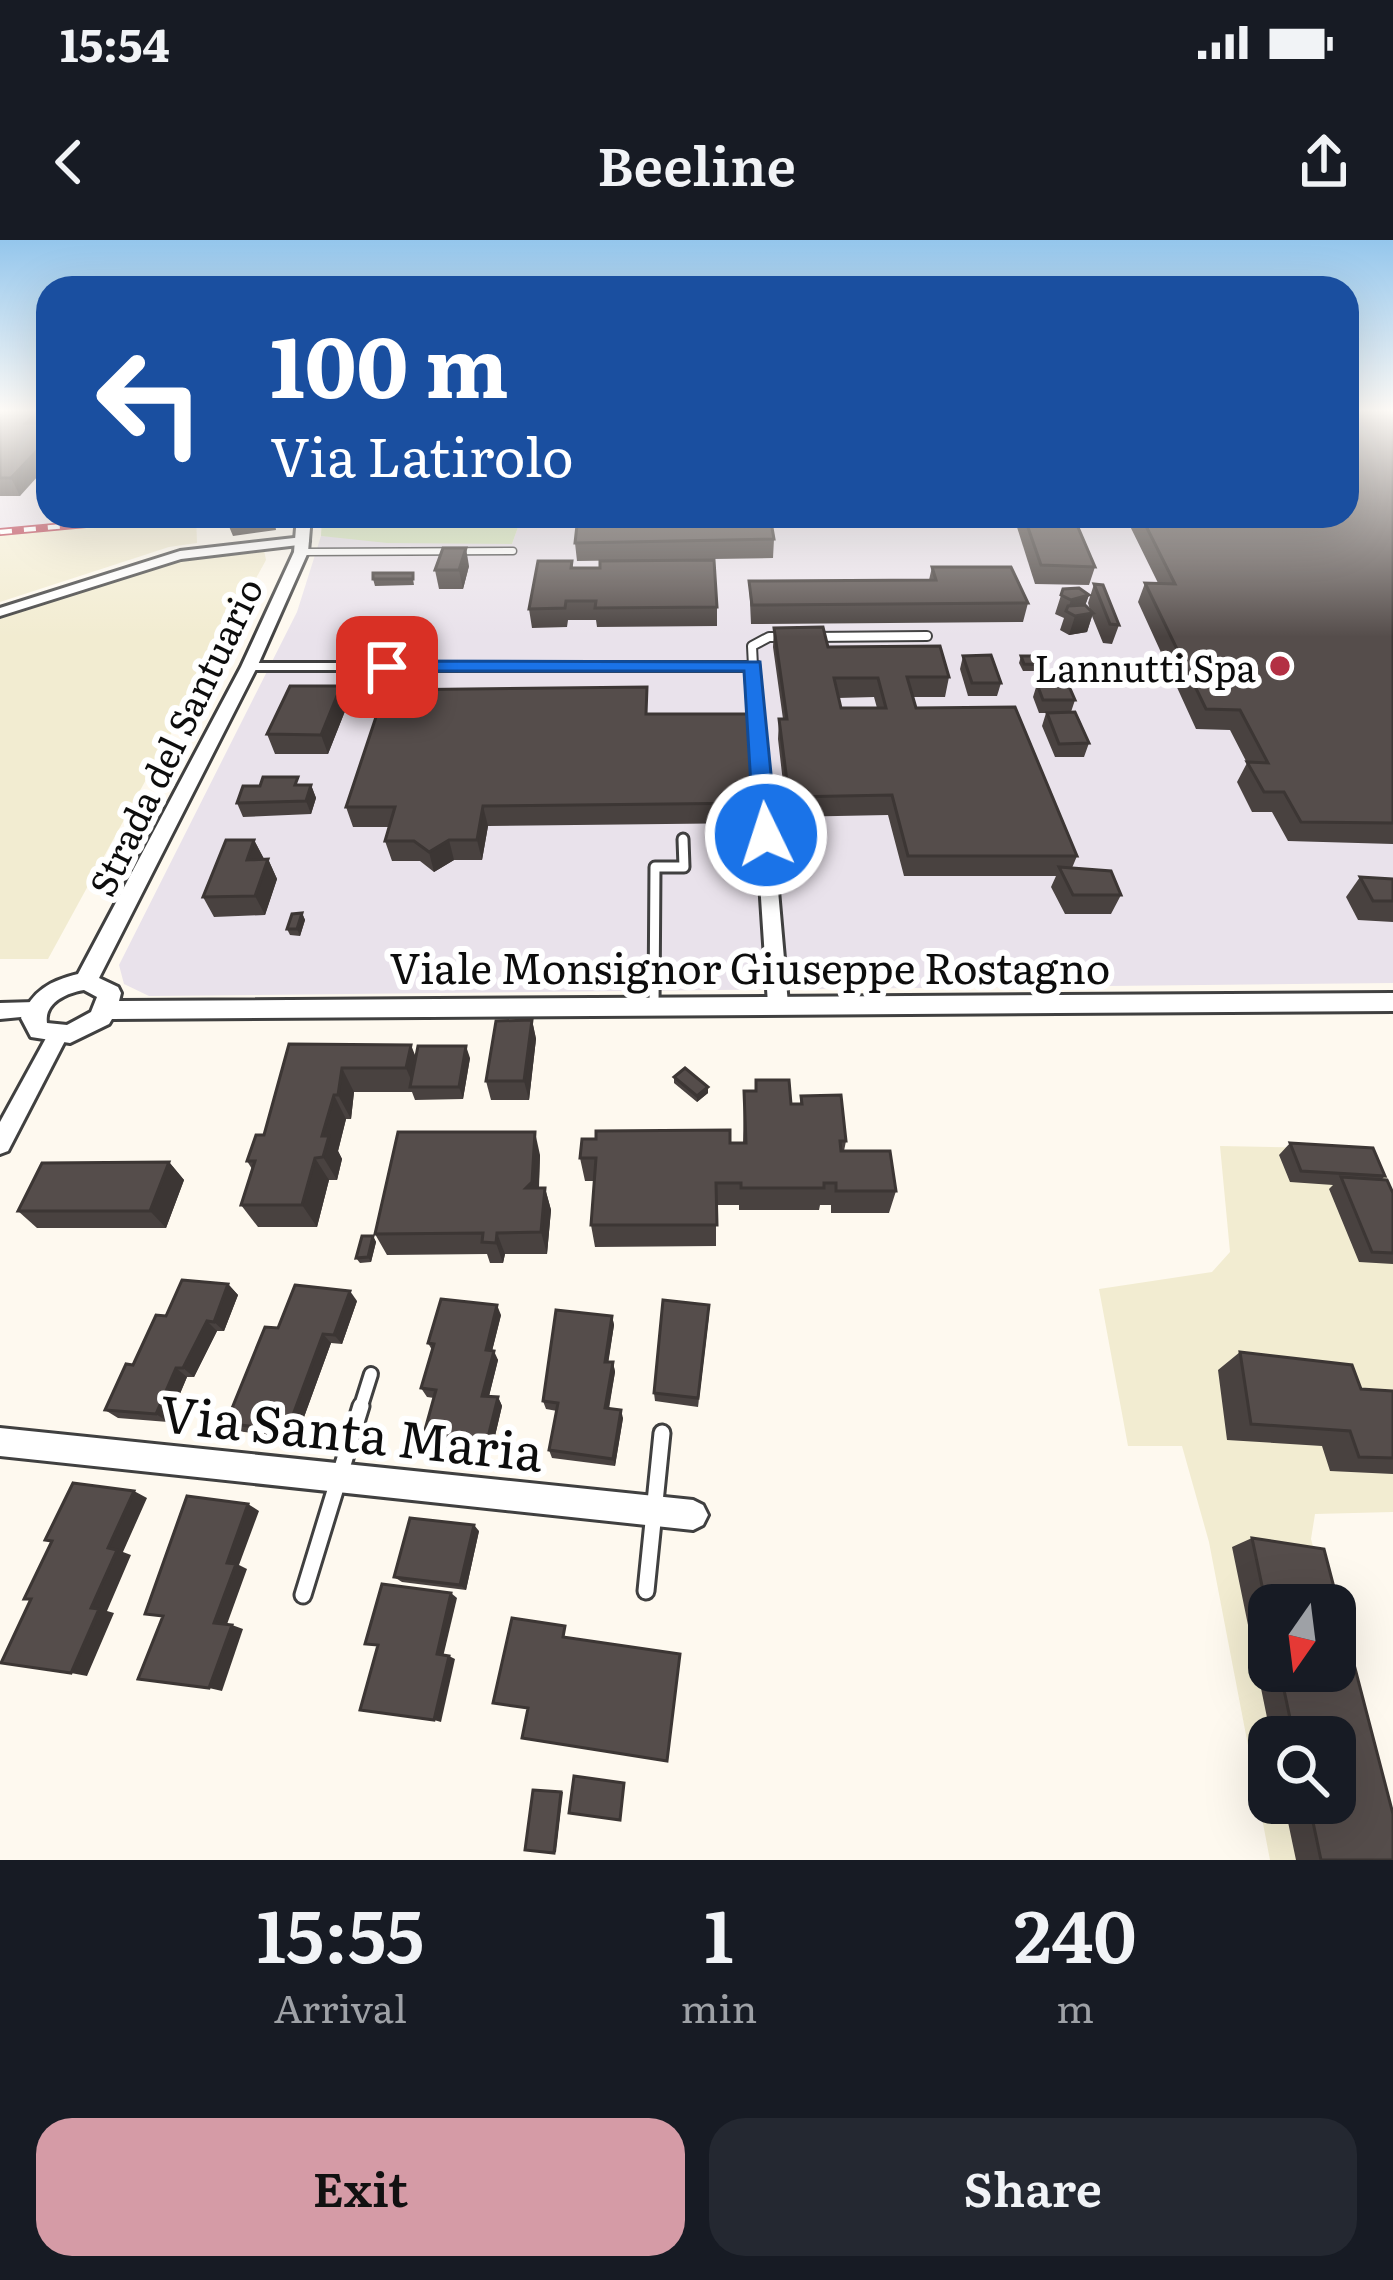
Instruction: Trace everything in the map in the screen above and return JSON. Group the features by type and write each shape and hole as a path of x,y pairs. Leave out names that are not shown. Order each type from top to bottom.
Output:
{"street":[{"name":"Strada del Santuario","path":"86,981 250,668 302,547 303,528"},
{"path":"0,612 180,555 302,547"},
{"path":"250,668 753,666 778,1004"},
{"path":"0,1011 35,1010 50,993 86,981 110,992 107,1010 92,1024 58,1035 39,1031 35,1010"},
{"name":"Viale Monsignor Giuseppe Rostagno","path":"107,1010 1393,1003"},
{"path":"0,1144 58,1035"},
{"name":"Via Santa Maria","path":"0,1442 693,1515"}],"lane":[{"path":"302,547 513,551"},
{"path":"753,666 752,646 769,637 926,636"},
{"path":"654,1005 655,867 684,867 683,839"},
{"path":"302,1595 371,1374"},
{"path":"646,1591 662,1432"}],"shaded area":[{"path":"0,486 36,486 36,528 72,528 0,534"},
{"path":"1393,486 1393,983 149,996 124,984 119,965 297,612 321,536 512,544 518,528 1359,528 1359,488"},
{"path":"74,528 196,528 197,543 169,547 0,602 0,534"},
{"path":"264,550 266,560 48,959 0,959 0,619 194,555"},
{"path":"1220,1146 1374,1149 1393,1193 1393,1512 1315,1514 1311,1539 1323,1584 1248,1584 1248,1692 1341,1692 1349,1716 1248,1716 1248,1745 1209,1542 1182,1446 1128,1446 1099,1289 1212,1272 1230,1252"},
{"path":"1356,1741 1392,1860 1270,1860 1263,1824 1356,1824"}],"green space":[{"path":"321,528 518,528 512,544 387,543 321,536"}],"building":[{"name":"Lannutti Spa","path":"1359,486 1393,486 1393,823 1301,822 1284,792 1264,792 1247,762 1268,763 1240,710 1206,709 1145,583 1175,584 1147,528 1359,528"},
{"path":"577,528 772,528 774,539 575,543"},
{"path":"1028,528 1078,528 1095,567 1041,565"},
{"path":"443,548 466,548 459,570 435,570"},
{"path":"714,560 717,607 595,608 596,601 566,601 565,608 529,609 538,561 572,561 571,568 600,568 600,561"},
{"path":"932,567 1011,567 1028,603 752,605 749,581 936,580"},
{"path":"373,573 413,573 413,579 373,579"},
{"path":"1094,584 1103,585 1119,625 1110,624"},
{"path":"1079,588 1089,595 1071,600 1061,595 1063,589"},
{"path":"1085,605 1093,613 1075,616 1066,611 1068,606"},
{"path":"823,627 828,647 940,646 949,677 907,677 916,708 1015,707 1077,856 908,856 892,795 789,797 779,719 787,719 774,628","holes":["834,678 878,678 886,708 841,708"]},
{"path":"991,655 1001,683 972,683 963,656"},
{"path":"1021,656 1041,656 1045,665 1024,664"},
{"path":"1037,684 1068,684 1075,700 1043,700"},
{"path":"290,686 341,686 321,735 267,734"},
{"path":"647,687 646,714 749,714 757,803 483,806 477,840 449,840 429,852 414,841 385,841 395,807 346,807 385,690"},
{"path":"1075,712 1089,743 1059,744 1047,713"},
{"path":"263,777 298,777 295,785 311,785 306,801 237,803 243,786 260,786"},
{"path":"226,840 254,840 247,860 268,859 255,896 203,897"},
{"path":"1059,867 1111,871 1121,895 1073,895"},
{"path":"1360,877 1393,879 1393,901 1373,901"},
{"path":"302,913 297,929 287,929 292,914"},
{"path":"532,1020 524,1081 486,1081 496,1021"},
{"path":"289,1044 411,1045 406,1068 342,1068 338,1095 334,1095 322,1136 329,1136 323,1157 315,1158 302,1205 241,1205 255,1161 247,1161 256,1135 264,1135"},
{"path":"418,1046 466,1046 459,1087 410,1087"},
{"path":"685,1068 708,1087 697,1096 674,1077"},
{"path":"756,1080 789,1080 791,1104 802,1104 801,1096 841,1095 846,1141 840,1141 841,1151 890,1151 896,1191 836,1191 836,1183 824,1183 824,1188 741,1188 741,1183 716,1183 717,1225 591,1225 596,1158 580,1158 582,1139 596,1139 596,1131 730,1130 730,1143 746,1143 744,1091 756,1091"},
{"path":"398,1132 535,1132 532,1182 526,1188 545,1188 541,1232 497,1233 496,1243 482,1242 483,1233 375,1234"},
{"path":"1290,1143 1373,1148 1385,1176 1301,1171"},
{"path":"169,1162 150,1211 18,1211 42,1163"},
{"path":"1341,1177 1387,1180 1393,1193 1393,1253 1372,1252"},
{"path":"362,1236 373,1236 368,1257 356,1258"},
{"path":"182,1280 228,1284 214,1322 207,1321 183,1368 176,1368 156,1414 105,1410 126,1364 133,1365 156,1315 166,1316"},
{"path":"295,1285 350,1291 334,1335 323,1334 287,1431 226,1423 265,1327 278,1328"},
{"path":"441,1299 497,1305 486,1350 494,1351 482,1396 498,1397 486,1445 423,1437 436,1390 421,1388"},
{"path":"663,1300 709,1305 698,1398 654,1393"},
{"path":"556,1310 612,1316 605,1362 613,1362 605,1408 621,1410 613,1459 549,1450 558,1403 543,1401"},
{"path":"1240,1352 1352,1365 1361,1389 1393,1391 1393,1458 1359,1457 1350,1431 1251,1424"},
{"path":"73,1483 134,1491 108,1548 117,1550 91,1608 99,1609 71,1673 1,1663 52,1541 45,1540"},
{"path":"187,1496 248,1504 227,1563 236,1564 214,1623 232,1625 209,1688 138,1679 163,1616 145,1614"},
{"path":"410,1518 474,1525 460,1585 394,1577"},
{"path":"1252,1538 1324,1549 1333,1584 1262,1584"},
{"path":"382,1584 451,1593 437,1654 449,1656 434,1720 360,1710 378,1645 365,1644"},
{"path":"512,1618 565,1626 563,1637 680,1654 667,1761 522,1738 528,1708 493,1703"},
{"path":"1356,1672 1393,1814 1393,1860 1321,1860 1313,1824 1356,1824 1356,1716 1290,1716 1284,1692 1356,1692"},
{"path":"574,1776 624,1783 620,1820 569,1813"},
{"path":"533,1790 561,1792 554,1853 525,1850"}],"railway":[{"path":"0,532 43,528"}],"place":[{"name":"Lannutti Spa","path":"1280,666"}],"route":[{"path":"387,667 753,666 766,835"}]}
